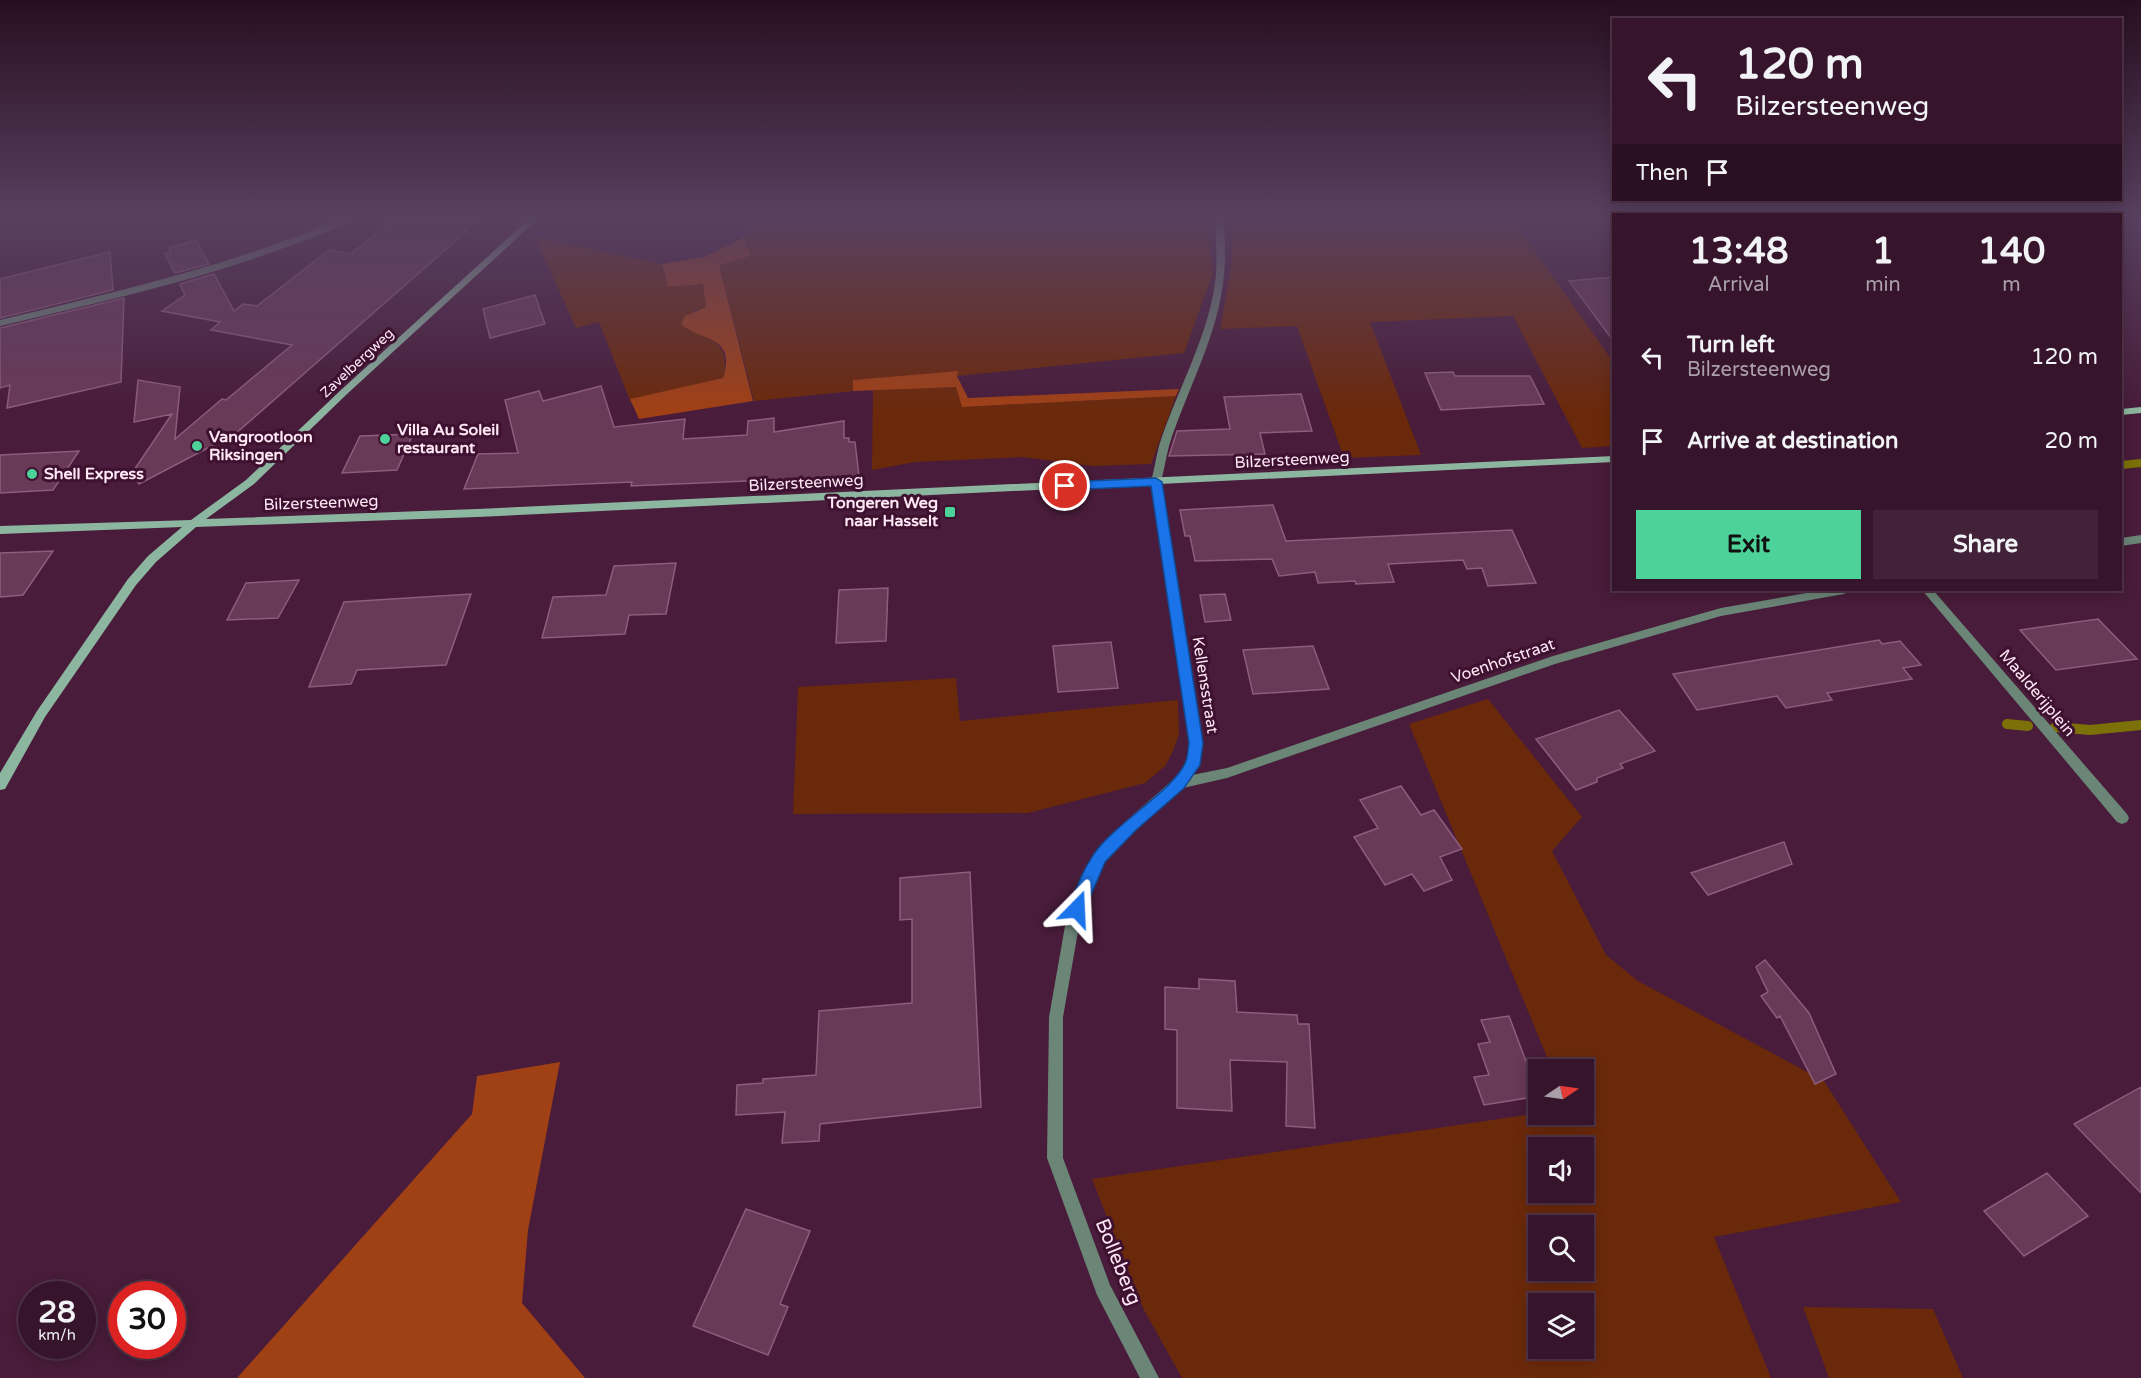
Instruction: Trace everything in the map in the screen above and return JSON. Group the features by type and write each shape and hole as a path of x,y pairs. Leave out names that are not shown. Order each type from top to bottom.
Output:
{"main road":[{"name":"Zavelbergweg","path":"0,785 41,714 132,582 152,559 195,522 250,482 463,283"},
{"path":"2122,412 2141,410"},
{"name":"Bilzersteenweg","path":"0,530 477,513 1612,459"}],"street":[{"path":"0,323 158,283"},
{"name":"Kellensstraat","path":"1055,1158 1056,1017 1072,926 1082,892 1100,858 1131,825 1179,783 1192,765 1196,743 1156,482 1165,444 1194,374 1219,283"},
{"path":"2122,542 2141,539"},
{"name":"Voenhofstraat","path":"1179,783 1227,773 1553,660 1721,612 1838,591"},
{"name":"Maalderijplein","path":"1927,591 2122,818"},
{"name":"Bolleberg","path":"1055,1158 1103,1289 1150,1378"}],"shaded area":[{"path":"556,283 667,283 668,287 703,283 706,308 693,311 686,329 705,336 718,345 725,358 723,378 631,403 599,322 576,328"},
{"path":"667,283 724,283 753,401 639,419 630,399 723,378 726,364 721,346 681,324 685,316 706,307 703,284 668,287"},
{"path":"724,283 1209,283 1184,353 957,376 957,372 854,380 853,391 754,401"},
{"path":"1228,283 1558,283 1612,360 1612,446 1582,448 1513,316 1370,322 1421,455 1344,458 1297,326 1220,329"},
{"path":"958,371 957,376 968,398 1179,389 1176,396 962,407 956,387 853,391 853,380"},
{"path":"956,387 962,407 1176,396 1151,464 1093,466 1022,457 915,462 872,470 873,389"},
{"path":"956,678 960,721 1178,700 1179,734 1165,766 1145,783 1028,813 793,814 798,687"},
{"path":"1488,699 1582,817 1552,851 1606,955 1638,981 1824,1081 1901,1202 1714,1237 1771,1378 1182,1378 1143,1308 1092,1179 1528,1115 1528,1125 1594,1125 1594,1059 1548,1059 1409,724"},
{"path":"560,1062 528,1230 522,1303 585,1378 237,1378 472,1114 477,1076"},
{"path":"1803,1307 1933,1309 1963,1378 1829,1378"}],"building":[{"path":"0,283 112,283 113,290 0,318"},
{"path":"182,283 219,283 234,311 243,304 257,306 286,283 407,283 226,442 221,441 139,484 133,475 138,470 134,470 172,414 134,422 138,380 180,387 175,439 292,345 211,330 220,322 162,311 185,295 180,284"},
{"path":"1571,283 1612,283 1612,339"},
{"path":"535,295 545,324 490,338 483,309"},
{"path":"124,298 121,382 7,408 10,385 0,388 0,328"},
{"path":"1453,372 1455,376 1530,376 1544,404 1441,410 1425,373"},
{"path":"601,386 614,427 685,419 683,439 747,435 748,421 774,418 774,432 844,421 844,438 849,438 849,442 855,442 859,476 631,486 632,482 464,489 478,454 518,453 505,400 539,391 543,401"},
{"path":"1301,394 1312,431 1260,433 1265,454 1169,456 1177,431 1230,429 1224,397"},
{"path":"413,434 397,470 342,473 360,436"},
{"name":"Shell Express","path":"79,451 53,490 0,493 0,455"},
{"path":"1273,505 1286,541 1512,530 1536,583 1488,586 1482,568 1467,569 1463,560 1388,564 1394,582 1356,584 1355,581 1318,583 1315,572 1279,576 1272,559 1195,561 1190,536 1185,536 1180,510"},
{"path":"53,551 23,595 0,597 0,553"},
{"path":"676,563 666,614 629,615 625,634 542,638 553,597 606,595 614,566"},
{"path":"299,580 278,618 227,620 246,583"},
{"path":"888,588 886,641 836,643 839,590"},
{"path":"471,594 446,665 357,670 351,684 309,687 344,602"},
{"path":"1225,594 1231,620 1205,622 1200,595"},
{"path":"2098,619 2137,659 2056,670 2020,630"},
{"path":"1879,640 1882,644 1900,641 1921,665 1903,668 1912,679 1827,693 1832,700 1786,708 1777,696 1697,710 1673,674"},
{"path":"1111,642 1118,688 1058,692 1053,646"},
{"path":"1313,646 1329,689 1253,694 1243,650"},
{"path":"1619,710 1655,751 1620,764 1623,768 1597,778 1597,782 1576,790 1536,739"},
{"path":"1401,786 1421,815 1434,810 1462,849 1440,857 1452,880 1424,891 1412,874 1385,885 1354,837 1378,828 1360,800"},
{"path":"1784,842 1792,864 1708,895 1691,873"},
{"path":"970,872 981,1107 820,1124 819,1141 782,1143 785,1112 736,1115 737,1085 763,1083 763,1079 816,1075 819,1011 912,1003 912,919 900,920 900,878"},
{"path":"1765,960 1809,1013 1836,1074 1815,1084 1780,1016 1777,1018 1761,996 1768,992 1756,967"},
{"path":"1199,979 1235,981 1237,1012 1297,1015 1298,1024 1309,1024 1315,1128 1286,1126 1287,1062 1230,1060 1232,1111 1177,1108 1177,1030 1165,1029 1165,987 1199,989"},
{"path":"1509,1016 1528,1067 1528,1098 1484,1105 1474,1077 1489,1075 1478,1044 1490,1042 1481,1020"},
{"path":"2141,1087 2141,1193 2074,1124"},
{"path":"2047,1173 2088,1216 2024,1256 1984,1211"},
{"path":"746,1209 810,1231 780,1304 788,1307 768,1355 693,1326"}],"waterway":[{"path":"2122,465 2141,463"},
{"path":"2007,724 2028,726"},
{"path":"2055,727 2090,730 2141,725"}],"place":[{"name":"Villa Au Soleil restaurant","path":"385,439"},
{"name":"Vangrootloon Riksingen","path":"197,446"},
{"name":"Shell Express","path":"32,474"},
{"name":"Tongeren Weg naar Hasselt","path":"950,512"}],"route":[{"path":"1065,486 1156,482 1196,743 1192,765 1179,783 1131,825 1100,858 1082,892 1077,909"}]}
